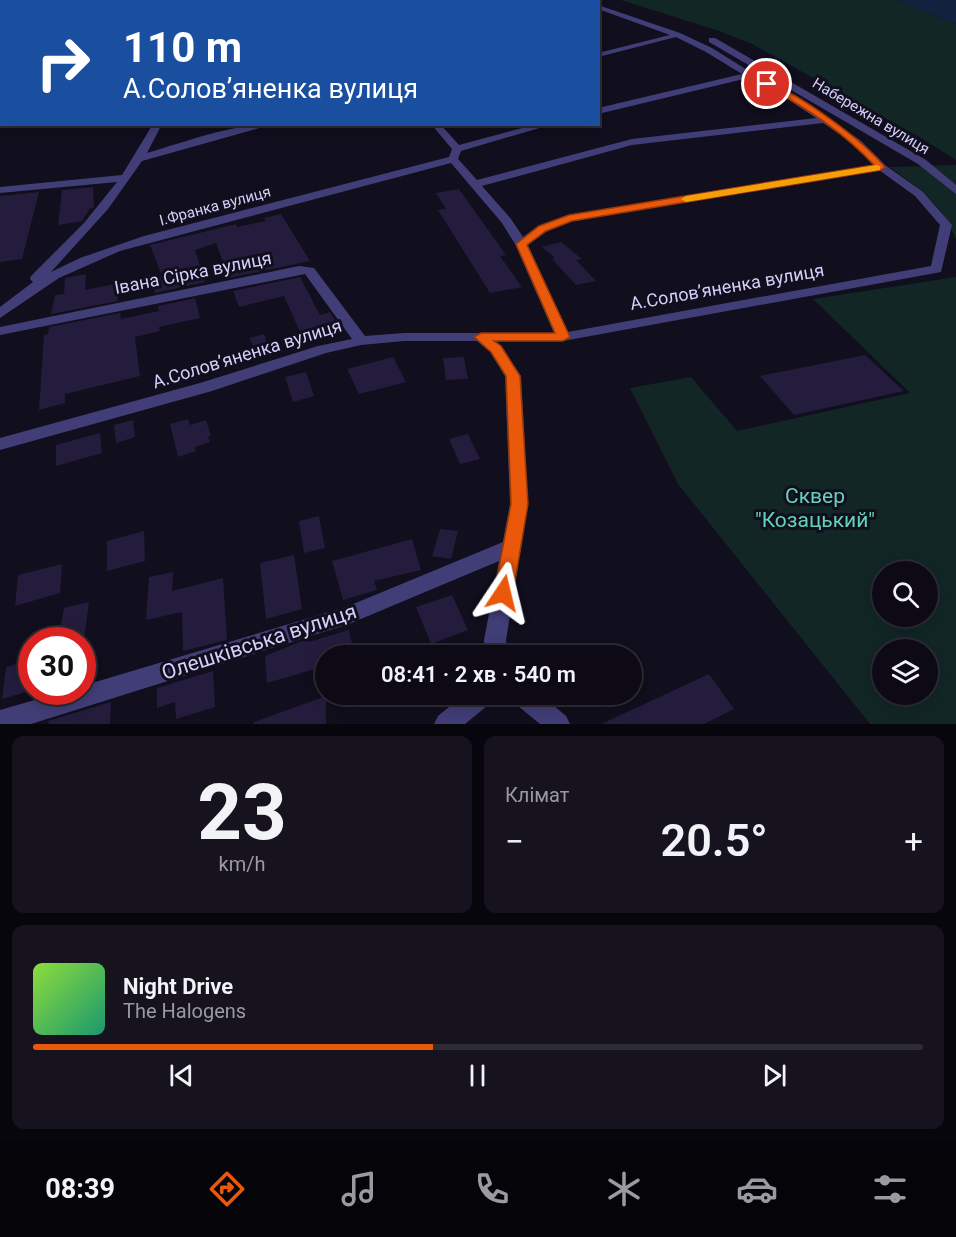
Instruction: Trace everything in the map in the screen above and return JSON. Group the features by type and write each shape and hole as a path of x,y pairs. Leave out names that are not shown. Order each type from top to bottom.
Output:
{"street":[{"path":"602,0 660,18"},
{"path":"600,7 677,35 709,50 749,75 786,94 825,120 857,142 881,167"},
{"path":"600,15 614,12"},
{"path":"600,54 677,35"},
{"name":"Набережна вулиця","path":"703,35 922,162 956,191"},
{"path":"600,111 749,75"},
{"path":"476,184 632,142 825,120"},
{"path":"21,294 77,240 141,158 157,126"},
{"path":"141,158 262,126"},
{"path":"436,126 476,184 507,221 521,244 563,337"},
{"name":"І.Франка вулиця","path":"0,314 21,294 85,259 183,229 455,154 543,126"},
{"path":"521,244 542,229 569,218 881,167"},
{"name":"А.Солов’яненка вулиця","path":"0,444 206,387 323,349 360,341 404,337 563,337 936,269 940,258 941,237 946,225 919,194 881,167"},
{"path":"0,190 126,178"},
{"name":"Івана Сірка вулиця","path":"0,331 299,270 309,271 360,341"},
{"path":"481,337 496,349 513,376 519,504 495,645"},
{"name":"Олешківська вулиця","path":"0,722 349,615 512,547"},
{"path":"447,724 470,705"},
{"path":"535,705 558,724"}],"green space":[{"path":"621,0 898,0 956,24 956,160 921,138 752,44 719,31"},
{"path":"956,165 956,240 945,217 929,198 890,167"},
{"name":"Сквер \"Козацький\"","path":"956,277 956,724 870,724 678,484 630,388 691,377 737,431 910,393 813,299"}],"water":[{"path":"898,0 956,0 956,24"}],"building":[{"path":"93,187 94,208 90,208 82,221 58,225 62,190"},
{"path":"459,189 506,255 500,256 522,287 490,293 438,210 446,209 436,193"},
{"path":"39,192 22,259 0,262 0,196"},
{"path":"281,214 310,261 229,278 216,243 195,250 205,282 155,293 152,279 162,276 150,245 236,224 237,227 266,221 264,218"},
{"path":"561,242 582,259 576,260 596,281 576,285 552,259 555,258 542,247"},
{"path":"86,274 85,290 115,284 118,301 51,314 55,295 64,294 65,278"},
{"path":"300,277 320,315 330,312 342,331 304,341 284,296 239,307 233,291"},
{"path":"195,298 200,318 159,327 160,331 135,337 140,376 65,394 65,403 39,410 44,335 48,334 49,327 120,313 121,319 159,311 158,306"},
{"path":"264,334 271,354 256,357 250,338"},
{"path":"865,355 904,391 794,415 760,376"},
{"path":"393,357 406,382 359,394 347,369"},
{"path":"464,357 468,379 446,380 443,358"},
{"path":"306,372 314,396 293,402 285,377"},
{"path":"188,419 190,425 206,420 211,436 208,437 210,442 195,447 196,451 178,457 170,424"},
{"path":"133,420 135,437 116,443 114,425"},
{"path":"100,433 102,453 56,466 56,445"},
{"path":"468,434 480,459 460,464 449,439"},
{"path":"319,516 325,548 304,553 299,521"},
{"path":"440,529 458,531 451,559 432,556"},
{"path":"144,531 145,561 107,571 107,541"},
{"path":"412,539 421,570 374,581 377,590 343,600 332,561"},
{"path":"294,555 302,609 266,619 260,563"},
{"path":"62,564 60,593 15,606 18,575"},
{"path":"173,572 172,591 223,578 227,640 183,651 182,612 146,620 149,577"},
{"path":"452,595 468,630 431,644 416,607"},
{"path":"89,602 86,627 60,627 64,608"},
{"path":"349,630 352,645 315,645 315,669 267,683 265,656 302,641 309,639 309,642"},
{"path":"18,664 18,694 2,699 6,667"},
{"path":"213,671 215,707 176,719 175,702 157,708 157,688"},
{"path":"709,674 734,709 704,724 601,724"},
{"path":"315,700 315,705 326,705 326,724 254,724 254,722"},
{"path":"111,702 110,724 49,724 48,721"}],"slow traffic":[{"path":"686,199 876,168"}],"route":[{"path":"503,593 519,504 513,376 496,349 481,337 563,337 521,244 542,229 569,218 881,167 857,142 786,94 767,84"}]}
